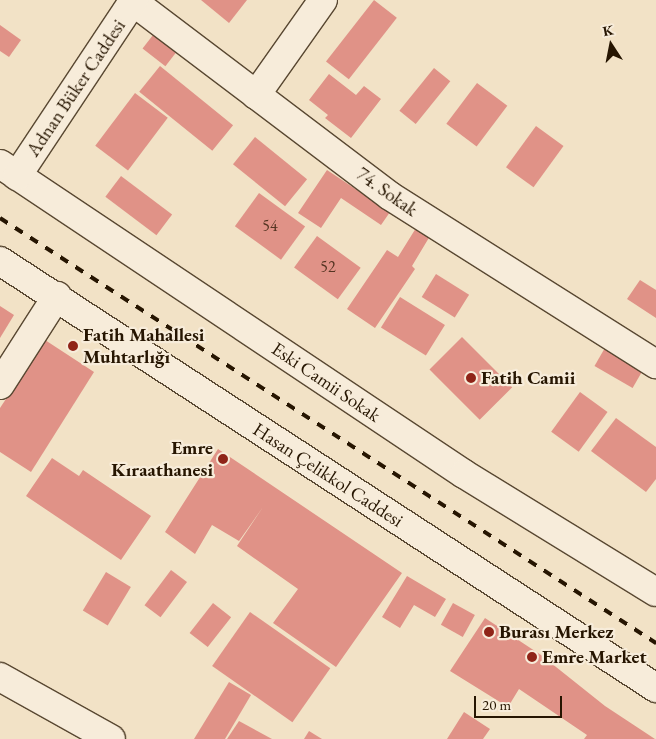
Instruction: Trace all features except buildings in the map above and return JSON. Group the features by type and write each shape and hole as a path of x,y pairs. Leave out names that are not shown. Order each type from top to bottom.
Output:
{"street":[{"path":"256,95 323,0"},
{"name":"74. Sokak","path":"133,1 390,196 656,364"},
{"name":"Adnan Büker Caddesi","path":"9,170 133,1"},
{"name":"Eski Camii Sokak","path":"9,170 464,474 656,592"},
{"name":"Hasan Çelikkol Caddesi","path":"0,261 57,296 656,688"},
{"path":"0,385 57,296"},
{"path":"0,677 111,739"}],"railway":[{"path":"0,218 656,643"}],"place":[{"name":"Fatih Mahallesi Muhtarlığı","path":"73,346"},
{"name":"Fatih Camii","path":"471,378"},
{"name":"Emre Kıraathanesi","path":"223,459"},
{"name":"Burası Merkez","path":"489,632"},
{"name":"Emre Market","path":"532,657"}]}
